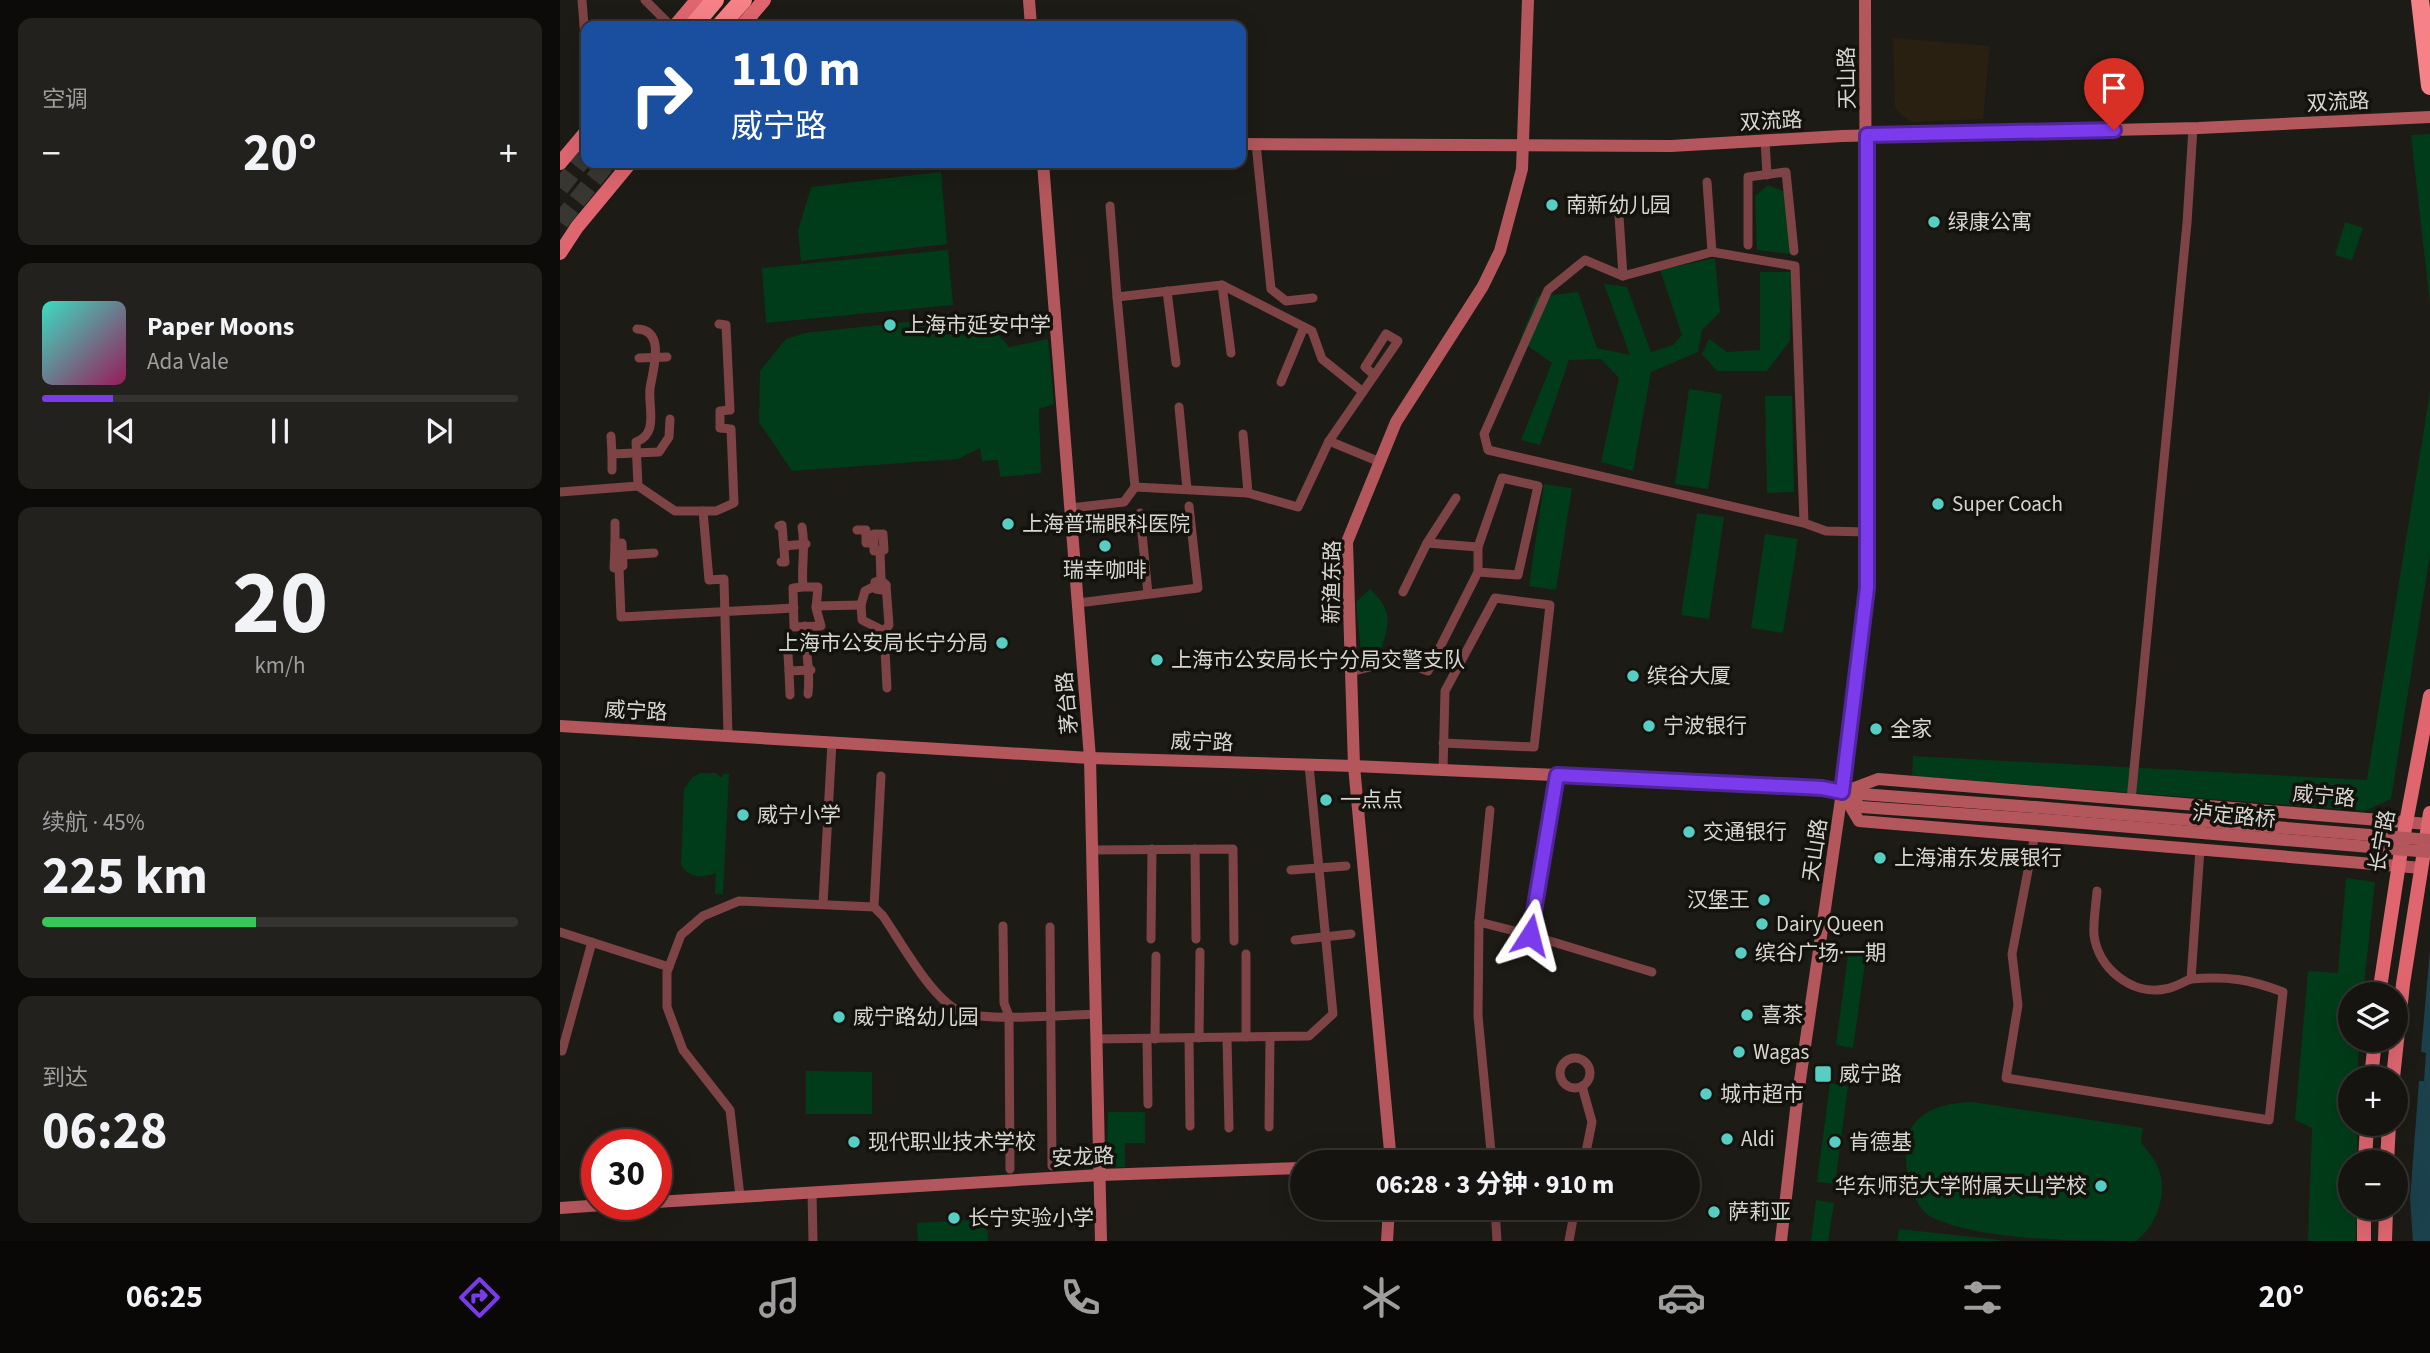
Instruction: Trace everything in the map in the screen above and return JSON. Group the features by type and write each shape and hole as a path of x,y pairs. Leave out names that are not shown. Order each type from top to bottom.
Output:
{"highway":[{"path":"697,21 715,0"},
{"path":"724,21 743,0"},
{"path":"2420,0 2430,86"}],"main road":[{"path":"678,21 697,0"},
{"path":"746,21 764,0"},
{"path":"1029,0 1031,21"},
{"name":"新渔东路","path":"1390,1150 1354,766 1347,542 1396,422 1483,286 1500,251 1522,169 1528,0"},
{"name":"天山路","path":"1781,1241 1797,1101 1807,1052 1867,588 1865,0"},
{"name":"双流路","path":"1246,144 1657,146 1867,135 2193,128 2430,117"},
{"path":"563,155 581,137"},
{"path":"560,253 567,233 626,168"},
{"name":"茅台路","path":"1043,168 1090,758 1101,1241"},
{"name":"长宁路","path":"2381,982 2406,822 2430,696"},
{"name":"威宁路","path":"560,726 1090,758 1354,766 1822,788 1842,792 1861,807 2035,813"},
{"name":"威宁路","path":"1842,792 1878,779 2406,822 2429,818"},
{"path":"1842,792 1859,821 2421,867"},
{"name":"泸定路桥","path":"2035,813 2430,840"},
{"name":"泸定路桥","path":"2035,813 2430,852"},
{"name":"长宁路","path":"2394,1066 2403,984 2429,818"},
{"name":"安龙路","path":"672,1201 1100,1175 1290,1168"},
{"path":"560,1208 581,1207"},
{"path":"1387,1241 1388,1220"},
{"path":"2364,1220 2364,1241"},
{"path":"2385,1241 2386,1220"}],"street":[{"path":"582,0 584,21"},
{"path":"645,0 668,21"},
{"path":"2131,800 2187,222 2193,128"},
{"path":"1765,140 1767,175"},
{"path":"1255,144 1271,289 1286,301 1313,298"},
{"path":"1748,245 1748,177 1786,173 1794,251"},
{"path":"1707,182 1712,251"},
{"path":"1618,201 1623,276"},
{"path":"1070,508 1124,502 1135,487 1110,206"},
{"path":"1804,523 1795,266 1712,251 1623,276 1585,260 1548,290 1484,433 1488,450 1804,523 1826,531 1867,532"},
{"path":"1117,297 1222,285 1312,331 1322,359 1363,392"},
{"path":"1222,285 1231,353"},
{"path":"1167,291 1176,363"},
{"path":"560,492 638,486 675,511 716,511 734,503 731,429 720,428 720,411 730,410 726,325 719,324"},
{"path":"1281,382 1304,327"},
{"path":"637,329 644,329 650,334 662,357"},
{"path":"638,486 636,442 643,440 650,424 645,391 662,357"},
{"path":"639,358 662,357"},
{"path":"1135,487 1248,493 1298,507 1329,441 1374,375"},
{"path":"1179,407 1187,489"},
{"path":"612,454 659,452 669,437 670,419"},
{"path":"1243,434 1248,493"},
{"path":"611,436 612,470"},
{"path":"1329,441 1380,462"},
{"path":"1351,672 1396,660 1428,671 1478,572 1478,547 1502,478 1538,486 1518,575 1478,572"},
{"path":"1403,592 1427,543 1456,498"},
{"path":"1078,603 1198,588 1189,506"},
{"path":"703,511 709,580 724,579 728,736"},
{"path":"1140,513 1148,594"},
{"path":"615,523 614,568 619,568"},
{"path":"779,526 782,525 785,562 781,562"},
{"path":"802,527 806,544 803,587"},
{"path":"857,530 866,530 866,543 877,547 881,584 889,619 882,619 880,629 887,688"},
{"path":"615,544 622,543 623,566 619,568"},
{"path":"1427,543 1478,547"},
{"path":"784,546 806,544"},
{"path":"623,555 654,553"},
{"path":"619,568 621,617 794,608"},
{"path":"880,629 862,620 861,605 865,591 881,584"},
{"path":"803,587 818,587 816,606 821,626 794,627 793,588 803,587"},
{"path":"1443,770 1445,691 1495,598 1550,605 1534,747 1444,743"},
{"path":"816,606 861,605"},
{"path":"805,626 805,646 811,670 808,694"},
{"path":"788,654 790,695"},
{"path":"789,671 811,670"},
{"path":"823,904 832,742"},
{"path":"1097,1039 1309,1037 1333,1014 1309,765"},
{"path":"1530,935 1557,775"},
{"path":"874,907 881,776"},
{"path":"1490,810 1479,922 1478,1016 1491,1150"},
{"path":"2035,834 2012,954 2018,1005 2006,1078 2269,1120 2283,992 2252,980 2218,976 2191,979 2165,989 2145,990 2120,979 2102,961 2094,935 2097,891"},
{"path":"1151,940 1152,849"},
{"path":"1195,849 1196,939"},
{"path":"1092,850 1233,849 1234,941"},
{"path":"2191,979 2200,849"},
{"path":"1291,870 1346,866"},
{"path":"740,1196 730,1110 682,1050 667,1007 669,967 681,935 703,916 720,907 738,901 874,907 937,993 960,1012 979,1016 1096,1014"},
{"path":"1479,922 1652,972"},
{"path":"1003,926 1004,1003 1009,1016 1010,1168"},
{"path":"1050,926 1052,1166"},
{"path":"560,932 669,967"},
{"path":"1295,940 1351,934"},
{"path":"562,1051 592,942"},
{"path":"1190,1126 1200,952"},
{"path":"1245,1037 1246,954"},
{"path":"1148,1104 1156,956"},
{"path":"1269,1127 1270,1037"},
{"path":"1227,1038 1229,1128"},
{"path":"1582,1086 1592,1122 1586,1150"},
{"path":"812,1192 813,1241"},
{"path":"1496,1220 1497,1241"},
{"path":"1569,1241 1573,1220"}],"shaded area":[{"path":"1893,38 1990,46 1983,119 1911,122 1895,109"}],"green space":[{"path":"2430,134 2430,305 2411,135"},
{"path":"941,172 947,244 801,261 798,231 811,187"},
{"path":"1768,185 1785,192 1792,254 1757,250 1755,196"},
{"path":"2345,222 2363,228 2352,260 2335,255"},
{"path":"948,250 953,305 766,323 762,268"},
{"path":"1715,258 1720,312 1702,330 1698,352 1651,372 1633,471 1601,462 1619,378 1601,359 1569,360 1540,445 1521,440 1552,363 1520,340 1537,297 1578,292 1597,348 1630,355 1604,284 1627,287 1651,352 1673,345 1682,335 1660,270"},
{"path":"1760,272 1791,272 1790,341 1767,371 1717,371 1702,354 1709,339 1727,352 1760,350"},
{"path":"963,316 994,329 1009,347 1048,339 1054,404 1039,409 1041,473 1000,477 998,460 982,461 980,448 958,459 792,471 759,422 760,371 786,339 805,333"},
{"path":"1689,389 1722,394 1708,489 1675,484"},
{"path":"2430,392 2430,554 2391,799 2365,811 1912,776 1913,756 2367,780"},
{"path":"1765,396 1792,396 1794,492 1767,493"},
{"path":"1544,484 1572,488 1556,590 1529,586"},
{"path":"1697,513 1724,517 1709,619 1681,615"},
{"path":"1765,534 1798,539 1783,633 1751,628"},
{"path":"1370,589 1383,605 1388,620 1379,655 1361,651 1356,602"},
{"path":"701,773 716,773 722,778 723,774 729,774 723,894 715,894 716,873 697,876 688,873 681,865 684,789 693,777"},
{"path":"2346,878 2375,882 2364,982 2338,982 2338,1052 2359,1052 2358,1066 2338,1066 2338,1136 2358,1136 2357,1150 2338,1150 2338,1220 2357,1220 2356,1241 2308,1241 2312,1128 2295,1120 2308,971 2338,973"},
{"path":"1849,947 1867,949 1853,1048 1836,1045"},
{"path":"806,1071 872,1072 872,1114 806,1114"},
{"path":"1830,1083 1848,1086 1835,1184 1817,1182"},
{"path":"1972,1102 2143,1128 2141,1142 2157,1165 2162,1185 2159,1206 2150,1226 2136,1241 2059,1240 1976,1231 1931,1217 1917,1201 1908,1176 1906,1150 1911,1129 1930,1111 1946,1105"},
{"path":"1108,1112 1145,1112 1145,1143 1125,1143 1125,1167 1107,1168"},
{"path":"1816,1200 1834,1203 1828,1241 1811,1241"},
{"path":"987,1219 988,1241 918,1241 917,1223"},
{"path":"1899,1229 1991,1239 2003,1241 1897,1241"}],"water":[{"path":"2430,950 2430,1241 2413,1241 2410,1199 2419,1081 2424,1081 2426,1053 2421,1052"}],"tunnel":[{"path":"560,188 581,161"},
{"path":"560,222 603,168"}],"place":[{"name":"南新幼儿园","path":"1552,205"},
{"name":"绿康公寓","path":"1934,222"},
{"name":"上海市延安中学","path":"890,325"},
{"name":"Super Coach","path":"1938,504"},
{"name":"上海普瑞眼科医院","path":"1008,524"},
{"name":"瑞幸咖啡","path":"1105,546"},
{"name":"上海市公安局长宁分局","path":"1002,643"},
{"name":"上海市公安局长宁分局交警支队","path":"1157,660"},
{"name":"缤谷大厦","path":"1633,676"},
{"name":"宁波银行","path":"1649,726"},
{"name":"全家","path":"1876,729"},
{"name":"一点点","path":"1326,800"},
{"name":"威宁小学","path":"743,815"},
{"name":"交通银行","path":"1689,832"},
{"name":"上海浦东发展银行","path":"1880,858"},
{"name":"汉堡王","path":"1764,900"},
{"name":"Dairy Queen","path":"1762,924"},
{"name":"缤谷广场·一期","path":"1741,953"},
{"name":"喜茶","path":"1747,1015"},
{"name":"威宁路幼儿园","path":"839,1017"},
{"name":"Wagas","path":"1739,1052"},
{"name":"威宁路","path":"1823,1074"},
{"name":"城市超市","path":"1706,1094"},
{"name":"Aldi","path":"1727,1139"},
{"name":"现代职业技术学校","path":"854,1142"},
{"name":"肯德基","path":"1835,1142"},
{"name":"华东师范大学附属天山学校","path":"2101,1186"},
{"name":"萨莉亚","path":"1714,1212"},
{"name":"长宁实验小学","path":"954,1218"}],"route":[{"path":"1530,935 1557,775 1822,788 1842,792 1867,588 1867,135 2114,130"}]}
